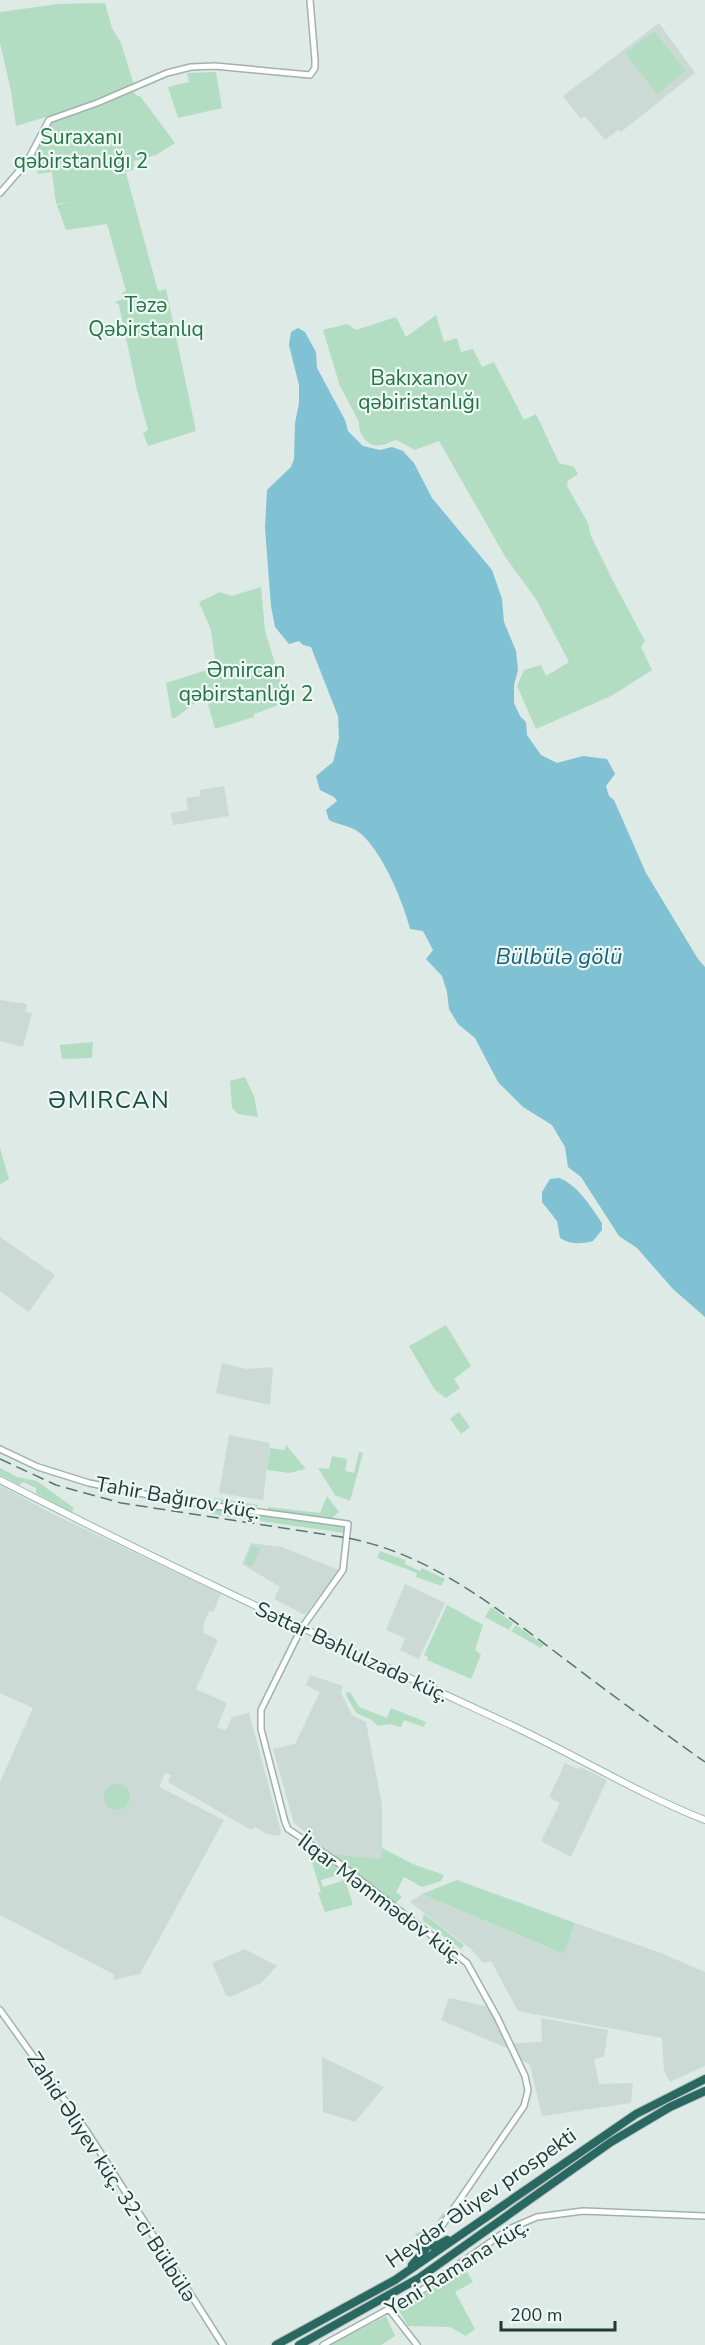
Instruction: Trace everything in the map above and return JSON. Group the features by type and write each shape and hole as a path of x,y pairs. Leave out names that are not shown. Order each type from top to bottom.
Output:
{"highway":[{"name":"Heydər Əliyev prospekti","path":"276,2345 395,2280 636,2114 705,2079"},
{"name":"Heydər Əliyev prospekti","path":"299,2345 419,2278 611,2142 670,2107 705,2091"},
{"path":"395,2280 417,2260 428,2246 441,2244 479,2222"}],"main road":[{"name":"Səttar Bəhlulzadə küç.","path":"0,1480 301,1629 530,1734 682,1811 705,1820"}],"street":[{"path":"0,193 27,162 49,120 97,103 161,75 191,67 215,66 305,76 312,74 315,60 310,0"},
{"name":"Tahir Bağırov küç.","path":"0,1449 38,1467 89,1483 212,1506 346,1523 349,1527 348,1538"},
{"name":"İlqar Məmmədov küç.","path":"348,1538 345,1565 341,1575 301,1629 260,1713 263,1735 287,1826 432,1934 467,1963 497,2017 527,2081 524,2106 428,2246"},
{"name":"Zahid Əliyev küç. 32-ci Bülbülə","path":"0,2010 86,2130 223,2345"},
{"name":"Yeni Ramana küç.","path":"323,2345 435,2282 509,2229 543,2215 583,2211 705,2216"},
{"path":"389,2309 417,2345"}],"shaded area":[{"path":"659,23 695,73 621,132 618,130 605,140 585,116 581,119 563,96"},
{"path":"224,786 229,816 173,825 171,813 188,810 186,798 200,796 200,790"},
{"path":"0,1000 27,1004 26,1012 32,1013 23,1047 0,1041"},
{"path":"0,1237 55,1275 29,1312 0,1291"},
{"path":"222,1363 247,1369 273,1367 270,1405 216,1393"},
{"path":"229,1435 270,1443 263,1500 219,1493"},
{"path":"0,1485 49,1512 221,1594 213,1612 209,1611 203,1626 203,1632 218,1640 196,1689 227,1703 217,1727 226,1730 232,1717 249,1713 281,1832 279,1836 267,1834 255,1827 251,1830 168,1782 171,1775 165,1773 159,1787 224,1820 140,1974 113,1980 115,1975 0,1915 0,1782 33,1708 0,1693"},
{"path":"251,1543 282,1547 339,1570 305,1615 274,1599 280,1587 242,1564"},
{"path":"405,1584 445,1603 419,1659 400,1650 405,1638 386,1630"},
{"path":"310,1675 343,1686 341,1693 352,1715 366,1722 382,1805 382,1859 331,1854 294,1823 273,1749 295,1744 320,1692 306,1685"},
{"path":"565,1763 578,1769 580,1767 607,1780 571,1857 541,1841 560,1803 549,1797"},
{"path":"422,1894 562,1954 575,1923 661,1953 705,1972 705,2066 670,2082 664,2071 662,2038 518,2011 491,1961 483,1963 472,1950 410,1902"},
{"path":"245,1949 277,1966 261,1983 230,1997 226,1995 212,1963"},
{"path":"449,1998 489,2007 509,2049 441,2020"},
{"path":"541,2018 608,2030 604,2057 594,2059 599,2084 633,2083 631,2103 542,2116 530,2065 521,2059 513,2043 542,2042"},
{"path":"322,2057 384,2087 355,2122 323,2112"}],"green space":[{"path":"105,3 134,85 98,101 16,126 0,43 0,12 58,4"},
{"path":"654,31 686,71 657,94 625,53"},
{"path":"216,72 222,108 178,118 168,87 189,82 187,73"},
{"path":"132,90 140,96 175,143 156,155 134,161 133,170 110,176 126,173 158,291 166,289 196,431 148,446 143,433 148,430 119,305 115,302 123,299 122,293 126,291 107,224 66,230 57,205 70,202 56,204 52,172 38,174 35,156 50,124 103,105"},
{"name":"Bakıxanov qəbiristanlığı","path":"436,315 444,342 457,338 461,352 473,349 482,367 494,362 524,420 536,414 559,463 574,467 578,474 568,481 567,486 588,523 591,536 645,641 641,647 652,670 613,695 536,729 517,686 524,670 541,665 546,676 569,662 536,599 506,558 439,441 415,450 396,440 376,445 365,439 360,431 359,422 340,386 323,330 347,324 356,330 396,317 406,337"},
{"name":"Əmircan qəbirstanlığı 2","path":"261,587 265,631 287,702 254,714 254,717 215,729 207,700 203,697 172,718 166,683 216,667 211,630 199,602 220,592 232,596"},
{"path":"93,1042 92,1058 62,1059 60,1045"},
{"path":"245,1077 254,1096 258,1117 238,1114 232,1108 230,1081"},
{"path":"0,1148 9,1179 1,1184 0,1183"},
{"path":"446,1325 471,1366 454,1379 460,1388 446,1398 435,1390 409,1346"},
{"path":"459,1412 470,1427 461,1434 450,1419"},
{"path":"286,1445 306,1469 289,1473 267,1470 270,1448 285,1450"},
{"path":"359,1452 363,1453 350,1501 335,1495 318,1468 329,1469 332,1456 347,1459 345,1471 354,1473"},
{"path":"0,1468 17,1477 37,1481 74,1508 71,1513 36,1493 36,1488 23,1482 19,1485 0,1475"},
{"path":"327,1496 339,1512 331,1519 268,1511 268,1507 320,1513"},
{"path":"215,1498 258,1505 257,1510 214,1503"},
{"path":"211,1508 347,1528 345,1533 211,1514"},
{"path":"252,1545 260,1549 252,1567 244,1563"},
{"path":"380,1551 405,1560 405,1564 420,1571 422,1568 445,1579 441,1586 416,1577 417,1573 377,1558"},
{"path":"447,1605 483,1625 475,1650 481,1655 471,1679 427,1660 428,1657 424,1655"},
{"path":"491,1607 513,1623 509,1630 485,1617"},
{"path":"516,1625 544,1645 541,1648 511,1631"},
{"path":"350,1692 359,1707 387,1718 391,1708 426,1722 424,1727 404,1720 401,1727 390,1724 378,1726 370,1719 356,1713 346,1695"},
{"path":"117,1784 126,1788 130,1797 126,1806 117,1810 108,1806 104,1797 108,1788"},
{"path":"382,1848 413,1864 444,1875 441,1881 422,1887 404,1877 396,1892 402,1897 396,1903 331,1854 381,1859"},
{"path":"323,1855 345,1871 343,1874 321,1880 323,1887 345,1880 353,1905 325,1912 318,1893 321,1892 311,1859"},
{"path":"457,1880 575,1923 563,1954 422,1894"},
{"path":"424,1914 464,1945 461,1949 422,1920"},
{"path":"443,2213 446,2216 430,2236 422,2239 414,2234 432,2228"},
{"path":"466,2270 473,2282 455,2292 475,2329 466,2336 450,2327 408,2326 398,2309"},
{"path":"386,2316 395,2336 381,2345 330,2345"}],"water":[{"name":"Bülbülə gölü","path":"298,328 305,332 316,352 317,368 345,420 348,431 363,446 380,450 392,447 403,451 414,463 432,498 492,570 502,599 504,622 516,651 518,670 514,685 514,703 520,716 526,722 527,735 541,755 557,763 583,756 607,759 615,774 606,786 609,796 614,800 646,873 705,967 705,1317 673,1289 637,1248 619,1236 581,1177 568,1167 565,1147 552,1125 523,1107 498,1082 475,1038 458,1024 449,1009 442,976 426,959 433,950 423,931 410,929 397,891 384,864 368,841 357,831 329,820 326,810 337,801 320,790 316,776 333,762 339,738 338,716 311,647 299,641 289,644 275,627 271,606 265,528 267,490 291,467 294,459 299,385 289,345 291,332"},
{"path":"559,1178 578,1191 602,1223 602,1230 593,1241 576,1243 560,1238 557,1221 542,1202 542,1192 550,1179"}],"railway":[{"path":"0,1459 56,1485 121,1503 348,1538 377,1545 405,1556 457,1582 482,1598 705,1762"}],"district":[{"name":"ƏMIRCAN","path":"109,1100"}],"park label":[{"name":"Suraxanı qəbirstanlığı 2","path":"81,149"},
{"name":"Təzə Qəbirstanlıq","path":"146,317"}]}
